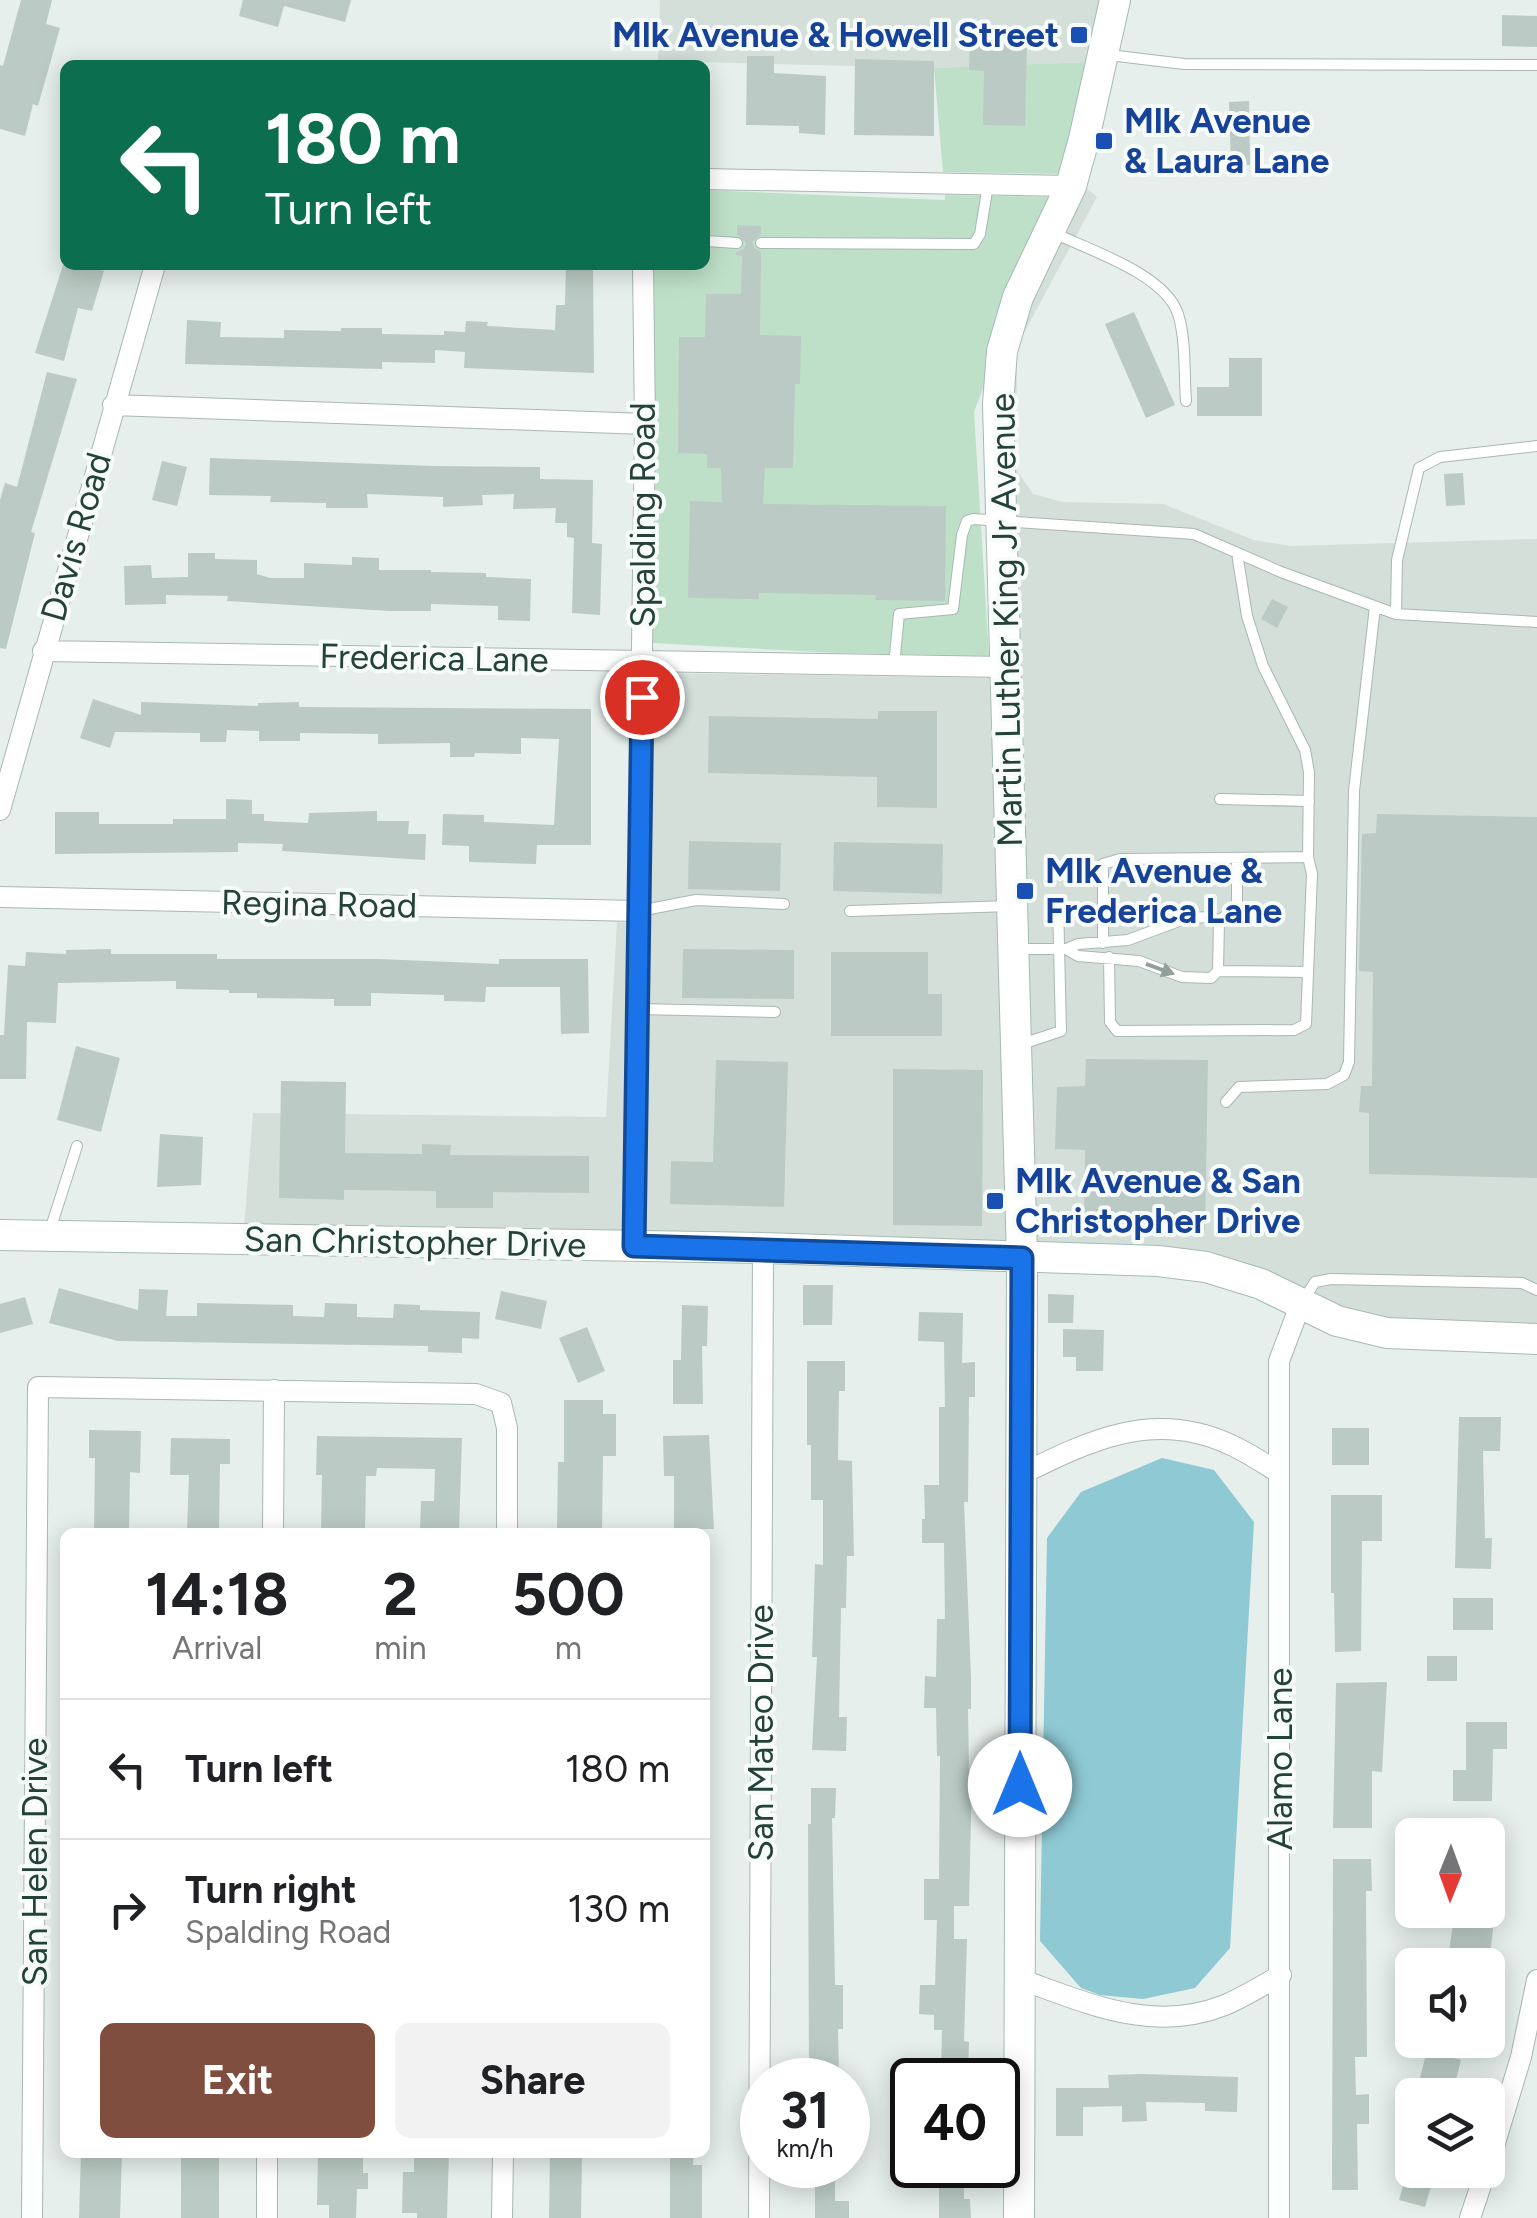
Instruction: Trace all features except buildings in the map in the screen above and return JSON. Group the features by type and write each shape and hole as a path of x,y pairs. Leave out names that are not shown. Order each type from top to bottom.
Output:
{"street":[{"name":"Martin Luther King Jr Avenue","path":"1019,2218 1022,1258 998,404 1002,351 1018,297 1071,186 1114,0"},
{"path":"710,179 1071,186"},
{"name":"Davis Road","path":"0,810 154,270"},
{"name":"Spalding Road","path":"634,1246 645,424 643,270"},
{"path":"113,405 645,424"},
{"name":"Frederica Lane","path":"44,651 1005,667"},
{"name":"Regina Road","path":"0,897 639,912"},
{"name":"San Christopher Drive","path":"0,1235 763,1248 1158,1261 1206,1268 1260,1284 1337,1321 1387,1333 1537,1340"},
{"name":"San Mateo Drive","path":"759,2218 763,1248"},
{"name":"Alamo Lane","path":"1279,2218 1279,1361 1301,1303"},
{"name":"San Helen Drive","path":"32,2218 38,1387 274,1390"},
{"path":"273,1528 274,1390 476,1394 501,1403 507,1428 507,1528"},
{"path":"1022,1474 1071,1449 1127,1430 1179,1430 1228,1443 1278,1472"},
{"path":"1019,1979 1125,2015 1176,2018 1224,2005 1281,1975"},
{"path":"1505,2109 1537,1980"},
{"path":"267,2218 268,2158"},
{"path":"502,2158 502,2218"},
{"path":"1470,2218 1480,2188"}],"lane":[{"path":"1103,54 1184,64 1537,65"},
{"path":"761,242 974,244 980,234 988,184"},
{"path":"1050,231 1148,278 1170,299 1178,315 1186,400"},
{"path":"710,240 736,242"},
{"path":"1396,614 1397,560 1419,468 1440,456 1537,446"},
{"path":"894,665 899,614 954,609 962,535 970,520 1194,534 1396,614 1537,622"},
{"path":"1109,958 1110,1022 1117,1031 1294,1030 1306,1024 1312,874 1308,857 1310,772 1305,750 1263,666 1247,616 1237,553"},
{"path":"1226,1102 1238,1087 1326,1084 1344,1075 1349,1062 1354,791 1375,606"},
{"path":"1220,799 1310,801"},
{"path":"1104,943 1103,864 1120,859 1308,857"},
{"path":"1218,972 1220,921 1237,906 1237,858"},
{"path":"639,912 696,900 784,904"},
{"path":"1016,1046 1062,1031 1058,903"},
{"path":"850,910 1012,906"},
{"path":"1014,949 1128,940 1187,918 1212,917 1220,921"},
{"path":"1062,948 1078,956 1139,961 1182,977 1211,978 1218,972 1308,972"},
{"path":"638,1009 775,1012"},
{"path":"48,1236 77,1146"},
{"path":"1301,1303 1315,1282 1331,1280 1522,1284 1537,1290"}],"shaded area":[{"path":"660,0 1104,0 1091,62 934,68 658,60"},
{"path":"1082,184 1097,197 1017,346 1016,469 1033,494 1063,502 1163,504 1254,540 1291,546 1537,539 1537,1328 1437,1326 1340,1310 1298,1288 1032,1247 1011,521 1013,353 1028,301"},
{"path":"652,673 991,678 999,811 1012,1246 644,1235"},
{"path":"617,922 629,923 624,1234 244,1228 253,1113 606,1117"}],"green space":[{"path":"1091,62 1063,174 943,172 934,68"},
{"path":"710,190 945,200 945,195 1055,197 974,412 989,656 652,643 653,270 710,270"}],"water":[{"path":"1162,1458 1214,1470 1254,1522 1230,1948 1195,1988 1143,1999 1100,1995 1081,1988 1040,1941 1047,1538 1081,1492"}],"place":[{"name":"Mlk Avenue & Howell Street","path":"1079,35"},
{"name":"Mlk Avenue & Laura Lane","path":"1104,141"},
{"name":"Mlk Avenue & Frederica Lane","path":"1025,891"},
{"name":"Mlk Avenue & San Christopher Drive","path":"995,1201"}],"route":[{"path":"642,697 634,1246 1022,1258 1020,1785"}]}
